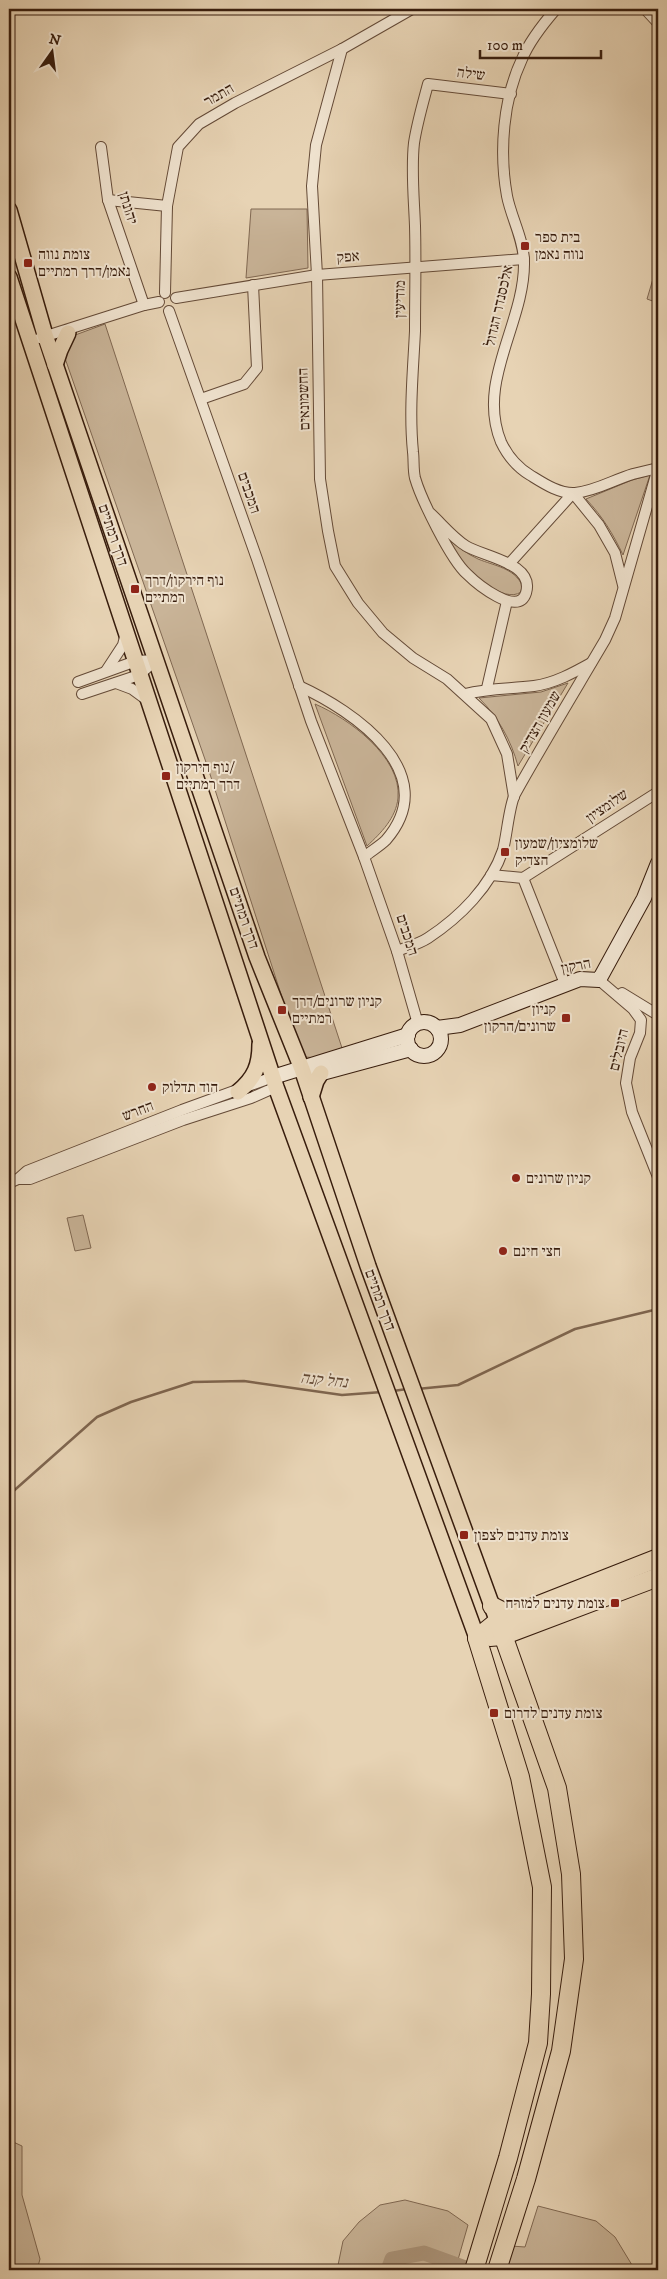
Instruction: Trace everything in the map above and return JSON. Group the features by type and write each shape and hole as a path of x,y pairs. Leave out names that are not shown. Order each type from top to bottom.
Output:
{"highway":[{"path":"474,2270 525,2100 538,2043 541,1994 542,1887 520,1777 477,1638 506,1613 517,1614 658,1558"},
{"path":"497,1621 543,1619 658,1577"},
{"path":"518,1676 516,1665 519,1645 528,1632 543,1619"},
{"path":"497,1621 557,1788 572,1874 574,1959 562,2051 526,2179 499,2265"}],"main road":[{"name":"דרך רמתיים","path":"9,210 46,338 258,957 308,1069 316,1081 311,1097 368,1266 497,1621"},
{"name":"דרך רמתיים","path":"9,277 126,630 147,700 275,1082 477,1638"},
{"path":"39,315 49,324 71,329 60,350 55,365"},
{"path":"238,1092 252,1079 256,1071 260,1050 259,1032"}],"street":[{"name":"התמר","path":"165,293 167,206 178,147 199,124 235,103 342,49 412,9"},
{"name":"אלכסנדר הגדול","path":"556,9 533,38 521,60 510,94 503,146 504,175 507,198 524,259 523,278 496,377 493,411 498,432 505,449 518,468 556,490 573,493 593,490 631,475 658,468"},
{"path":"645,9 658,22"},
{"name":"החשמונאים","path":"342,49 316,145 312,202 317,275 320,479 326,524 335,566 358,603 383,633 414,658 447,679 491,719 507,754 514,797"},
{"name":"שילה","path":"428,84 510,94"},
{"name":"מודיעין","path":"428,84 414,143 416,267 411,429 415,478 430,513 451,556 464,572 492,594 507,601 514,602 521,599 526,593 527,583 525,577 509,564 465,546 430,513"},
{"name":"יהונתן","path":"101,147 108,200 144,305"},
{"path":"108,200 167,206"},
{"name":"אפק","path":"176,298 317,275 524,259"},
{"path":"201,399 244,384 257,368 252,286"},
{"path":"165,293 173,294 176,298 176,306 169,311 161,308 158,302 160,296 165,293"},
{"path":"30,343 158,302"},
{"name":"המכבים","path":"169,311 330,773 364,857 397,952 418,1024"},
{"name":"שמעון הצדיק","path":"397,952 427,939 453,919 467,906 491,875 502,852 514,797 592,662 615,618 658,468"},
{"path":"509,564 573,493 599,525 615,553 624,587"},
{"path":"487,688 507,601"},
{"path":"106,671 123,645 126,630"},
{"path":"82,694 116,683 138,668 156,660"},
{"path":"465,694 487,688 536,686 560,679 592,662"},
{"path":"78,682 106,671 138,668"},
{"path":"116,683 132,688 147,700"},
{"path":"299,686 324,698 358,720 380,742 400,770 405,799 401,813 385,841 364,857"},
{"name":"שלומציון","path":"524,878 595,833 648,796 658,792"},
{"name":"הרקון","path":"439,1033 580,979 599,980 644,898 658,863"},
{"path":"491,875 524,878 565,984"},
{"path":"599,980 658,1014"},
{"name":"היובלים","path":"599,980 633,1008 640,1020 640,1033 630,1058 626,1083 632,1112 658,1177"},
{"path":"426,1022 439,1033 438,1048 430,1055 419,1055 410,1042 410,1030 418,1024 426,1022"},
{"path":"275,1082 308,1069 410,1042"},
{"name":"החרש","path":"13,1181 27,1171 182,1110 275,1082"},
{"name":"החרש","path":"13,1181 30,1179 183,1120 251,1098 275,1082"}],"shaded area":[{"path":"251,209 307,209 308,268 246,278"},
{"path":"658,262 658,303 647,299"},
{"path":"105,324 342,1048 316,1058 306,1057 299,1050 208,768 59,341"},
{"path":"650,475 623,555 598,512 586,499 632,480"},
{"path":"448,539 474,557 509,571 519,579 522,585 521,592 514,595 506,594 497,591 479,579 465,565"},
{"path":"568,683 518,766 512,747 503,729 479,698 541,692"},
{"path":"315,704 357,729 370,741 391,768 397,783 397,805 391,819 367,846"},
{"path":"83,1215 91,1248 75,1251 67,1218"},
{"path":"9,2140 22,2146 22,2195 40,2259 37,2270 9,2270"},
{"path":"405,2200 448,2211 468,2225 455,2270 337,2270 343,2241 359,2222 380,2205"},
{"path":"538,2206 596,2221 615,2237 635,2270 503,2270 511,2246 525,2247"}],"waterway":[{"name":"נחל קנה","path":"417,1389 458,1385 575,1329 658,1309"},
{"name":"נחל קנה","path":"9,1495 97,1417 131,1402 193,1382 244,1381 342,1395 382,1392"},
{"name":"נחל קנה","path":"393,1391 407,1389"},
{"path":"388,2270 392,2259 424,2253 471,2270"}],"place":[{"name":"בית ספר נווה נאמן","path":"525,246"},
{"name":"צומת נווה נאמן/דרך רמתיים","path":"28,263"},
{"name":"נוף הירקון/דרך רמתיים","path":"135,589"},
{"name":"נוף הירקון/ דרך רמתיים","path":"166,776"},
{"name":"שלומציון/שמעון הצדיק","path":"505,852"},
{"name":"קניון שרונים/דרך רמתיים","path":"282,1010"},
{"name":"קניון שרונים/הרקון","path":"566,1018"},
{"name":"הוד תדלוק","path":"152,1087"},
{"name":"קניון שרונים","path":"516,1178"},
{"name":"חצי חינם","path":"503,1251"},
{"name":"צומת עדנים לצפון","path":"464,1535"},
{"name":"צומת עדנים למזרח","path":"615,1603"},
{"name":"צומת עדנים לדרום","path":"494,1713"}]}
